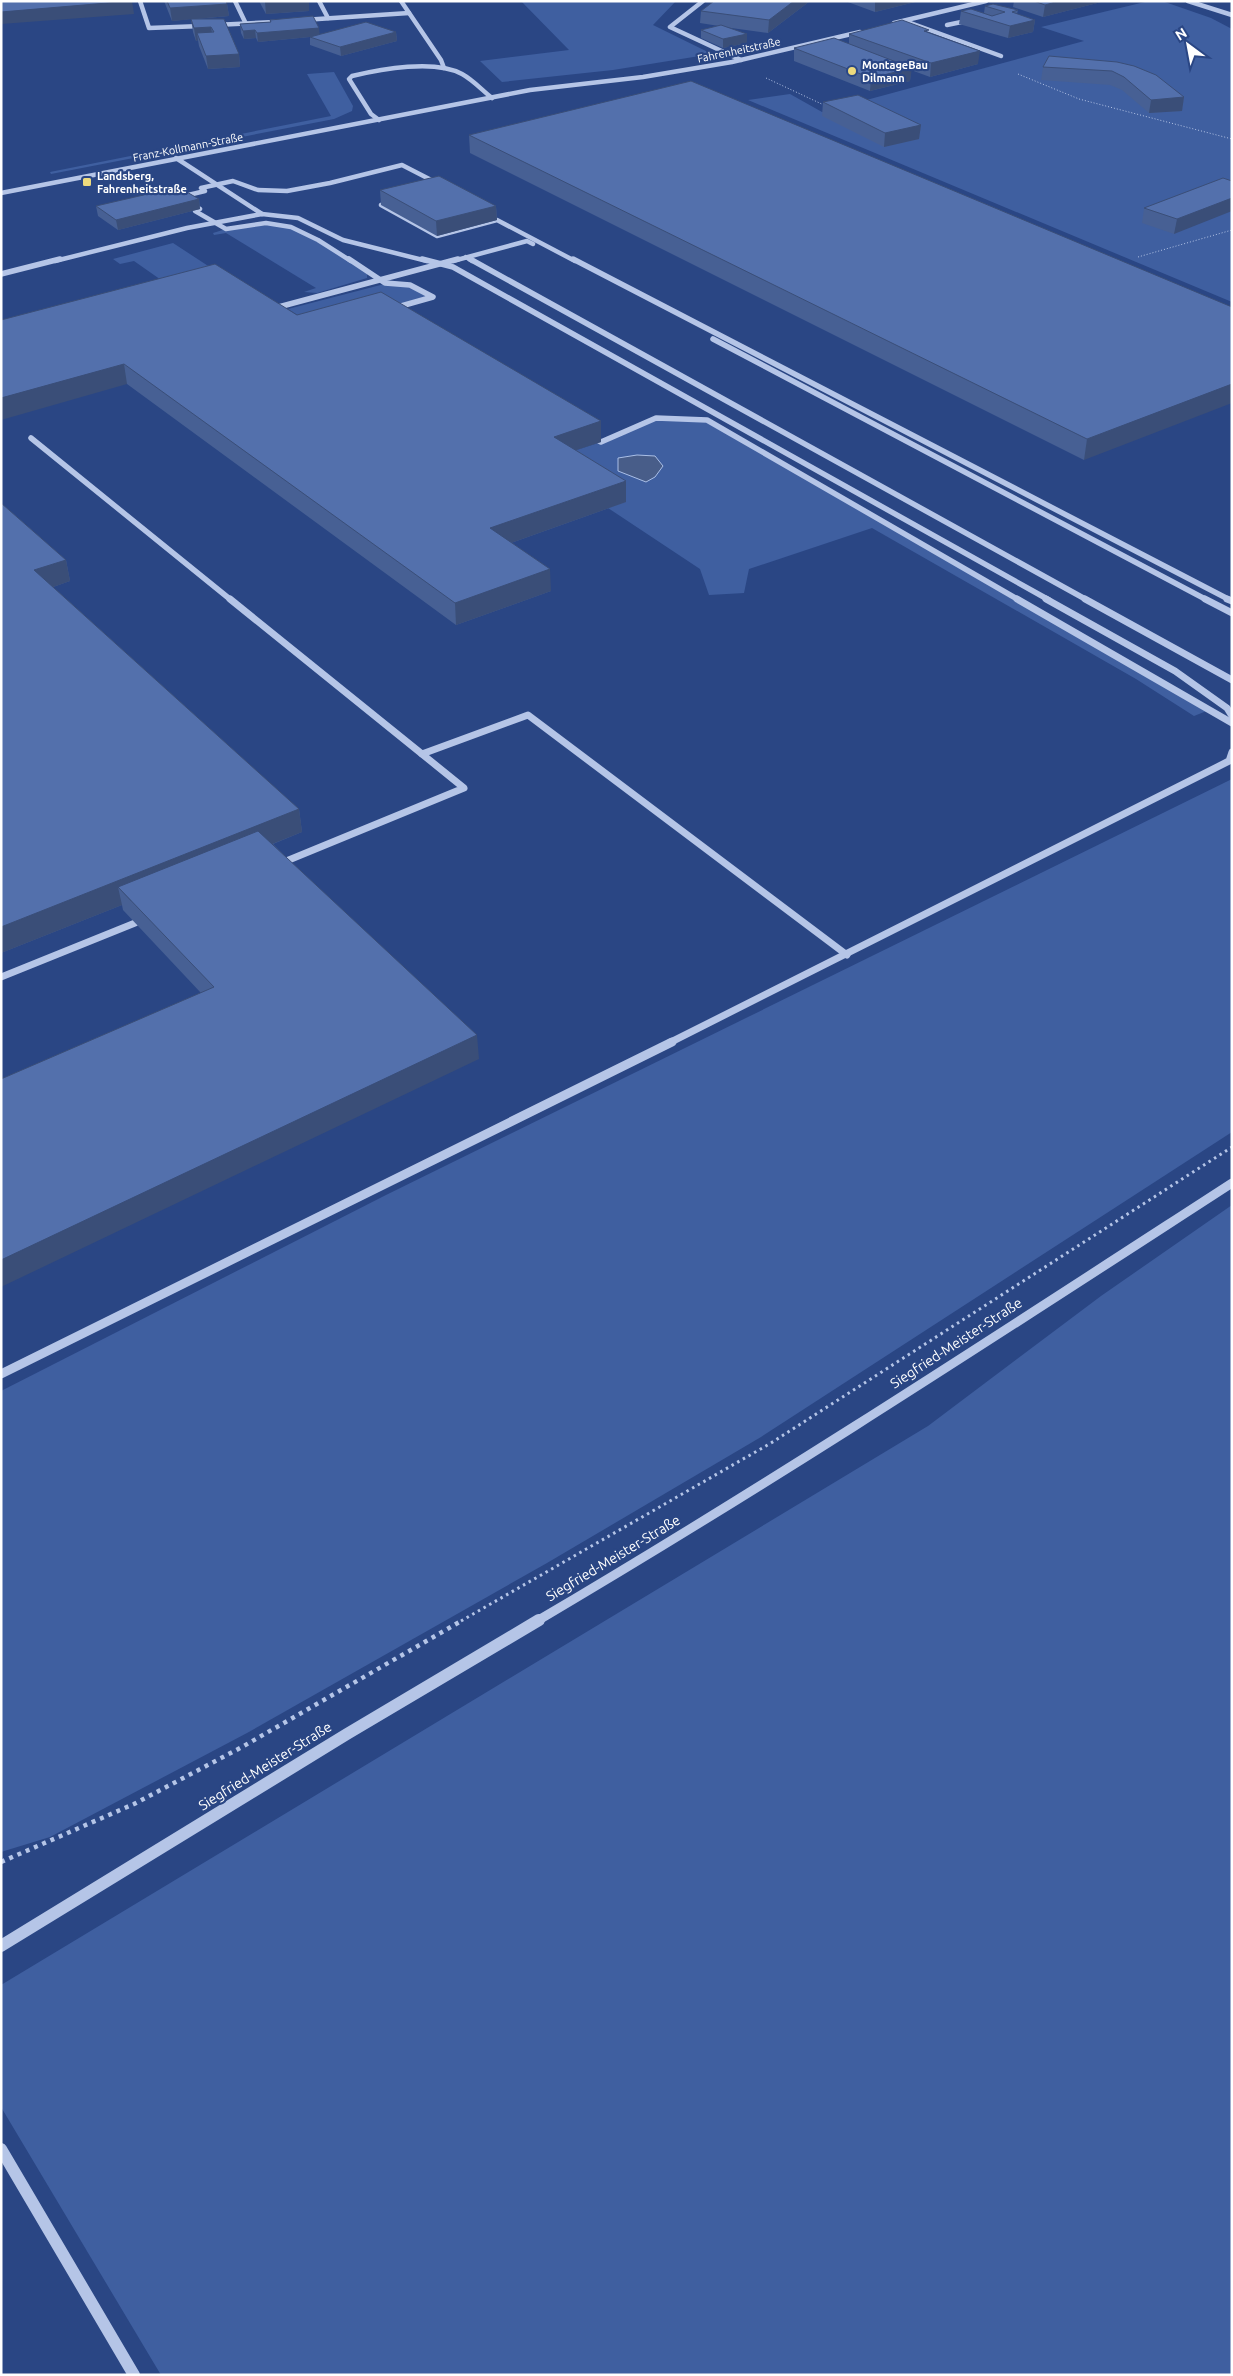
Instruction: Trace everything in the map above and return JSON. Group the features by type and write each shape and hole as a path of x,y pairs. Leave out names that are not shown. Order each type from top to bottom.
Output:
{"street":[{"path":"140,1 149,28 282,21"},
{"path":"235,1 246,24"},
{"path":"319,1 328,18"},
{"path":"400,1 441,60 444,68"},
{"path":"703,1 670,27 741,60"},
{"path":"885,26 986,1"},
{"path":"1188,1 1232,15"},
{"path":"948,10 957,13"},
{"path":"301,20 409,13"},
{"path":"965,16 980,21"},
{"path":"947,25 973,19"},
{"path":"904,21 1002,56"},
{"name":"Fahrenheitstraße","path":"492,98 530,90 643,77 732,62 866,30"},
{"path":"379,120 371,114 349,80 352,76 366,72 444,68 461,73 492,98"},
{"name":"Franz-Kollmann-Straße","path":"1,193 492,98"},
{"path":"176,158 262,214"},
{"path":"391,309 433,297 412,284 385,283 304,232 280,224 252,224 226,229 195,211 200,209 180,197 205,191 200,188 234,181 258,190 287,191 330,183 402,165 447,188"},
{"path":"398,200 381,205 437,236 497,220 1232,601"},
{"path":"1,274 214,222 262,214 298,218 344,240 453,267 1175,671 1226,708 1232,716"},
{"path":"268,310 526,241 1232,613"},
{"path":"466,257 1232,680"},
{"path":"584,432 601,442 656,418 706,420 1232,723"},
{"path":"31,438 464,788 275,866"},
{"path":"422,754 528,715 848,954"},
{"path":"1,1374 848,954 1230,761 1232,752"},
{"path":"1,977 135,922"},
{"name":"Siegfried-Meister-Straße","path":"1,1946 347,1734 675,1540 1232,1182"},
{"path":"1,2149 134,2375"}],"path":[{"path":"732,62 827,107"},
{"path":"1018,74 1079,99 1232,139"},
{"path":"1138,257 1232,230"},
{"path":"1,1862 134,1804 242,1747 771,1443 1232,1147"}],"shaded area":[{"path":"521,1 676,1 653,25 712,54 613,70 502,82 480,61 569,50"},
{"path":"1149,1 1162,1 1211,18 1232,29 1232,302 748,100 790,94 822,112 1084,41 1041,27"},
{"path":"334,72 353,106 352,111 334,119 51,174 50,172 331,116 307,74"},
{"path":"280,224 304,232 367,273 367,278 317,293 304,292 316,288 226,233 214,235 213,233 226,229"},
{"path":"173,243 265,303 174,289 134,261 120,264 113,259"},
{"path":"396,281 433,297 299,335 302,318 288,309"},
{"path":"656,418 707,420 1209,710 1194,716 1136,679 872,528 749,569 744,593 709,595 700,569 608,508 555,457 601,442"},
{"path":"637,455 655,456 663,466 655,477 646,482 618,471 618,458"},
{"path":"1232,779 1232,1132 761,1437 547,1563 247,1733 50,1837 1,1852 1,1391 386,1195"},
{"path":"1232,1205 1232,2375 161,2375 1,2107 1,1985 928,1426 1101,1296"}],"building":[{"path":"1,1 131,1 1,12"},
{"path":"167,1 226,1 227,4 170,8"},
{"path":"714,1 794,1 769,20 701,11"},
{"path":"1034,1 1059,1 1045,5"},
{"path":"993,4 1018,10 1012,12 1035,20 1010,26 961,11 971,9 992,16 1005,12 985,6"},
{"path":"313,16 319,28 257,33 255,30 243,31 240,24 271,22 270,20"},
{"path":"191,19 224,19 239,54 206,56 197,33 214,32 211,27 194,28"},
{"path":"902,20 929,30 924,31 980,51 931,63 849,34"},
{"path":"366,22 396,32 340,47 310,37"},
{"path":"721,25 747,34 723,39 701,30"},
{"path":"834,38 912,68 871,78 794,48"},
{"path":"1049,56 1117,62 1134,66 1156,75 1184,97 1151,100 1124,77 1112,71 1043,67"},
{"path":"691,81 1232,307 1232,384 1087,439 469,135"},
{"path":"858,95 921,125 885,133 823,102"},
{"path":"439,176 496,206 436,221 380,190"},
{"path":"1223,178 1232,181 1232,198 1177,219 1144,208"},
{"path":"178,187 199,199 116,220 96,206"},
{"path":"215,264 297,315 381,292 601,421 554,437 626,481 490,528 550,569 455,603 124,364 1,398 1,320"},
{"path":"1,503 66,560 34,570 299,809 1,927"},
{"path":"258,831 477,1035 1,1260 1,1079 214,987 118,887"}],"place":[{"name":"MontageBau Dilmann","path":"852,71"},
{"name":"Landsberg, Fahrenheitstraße","path":"87,182"}]}
